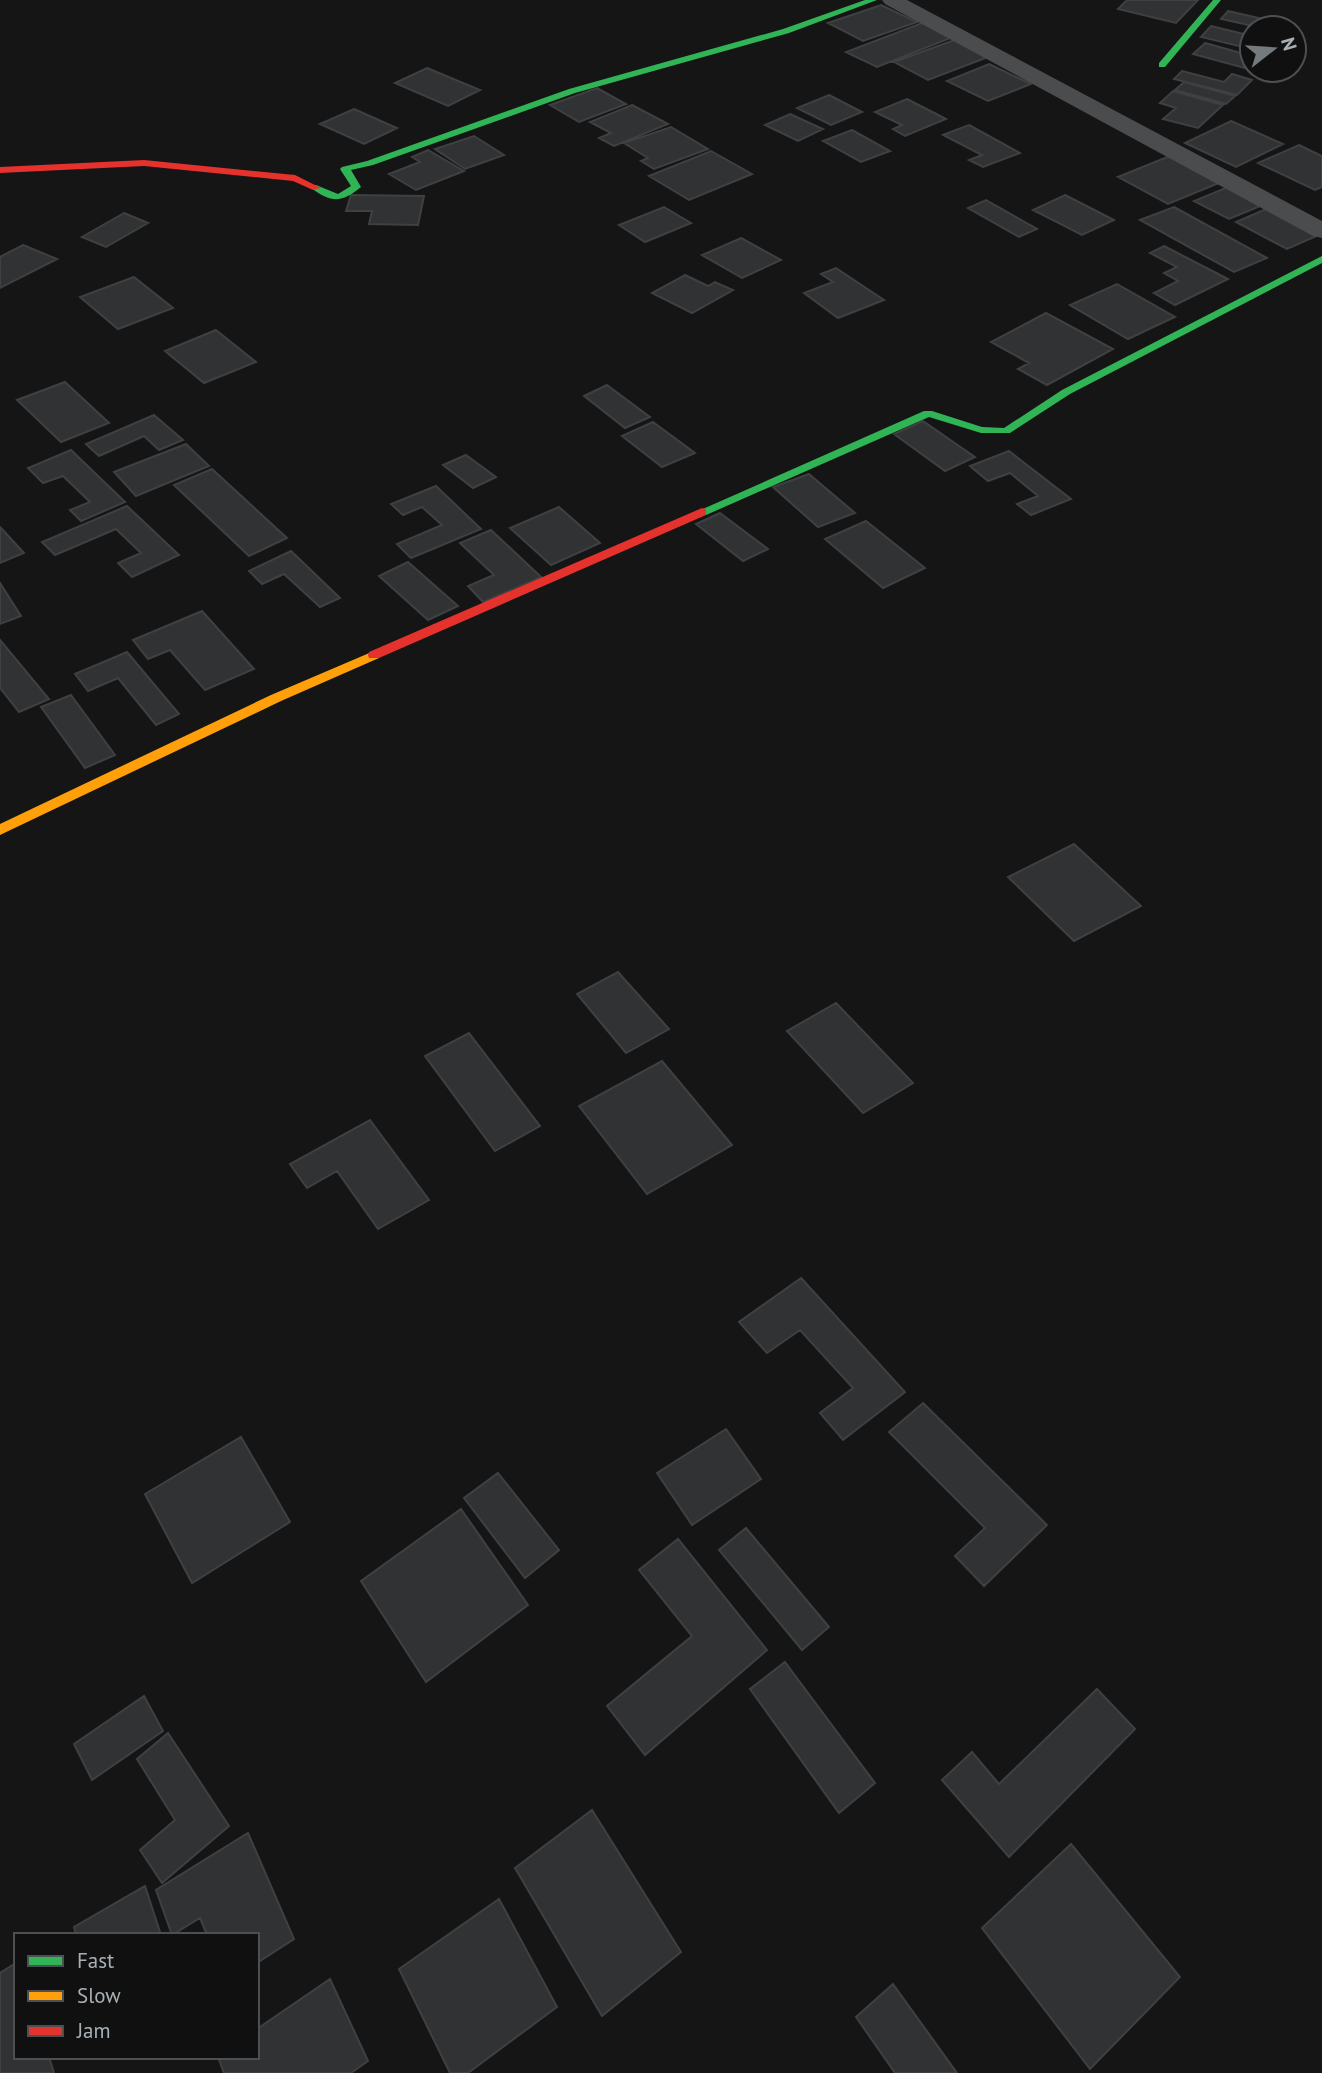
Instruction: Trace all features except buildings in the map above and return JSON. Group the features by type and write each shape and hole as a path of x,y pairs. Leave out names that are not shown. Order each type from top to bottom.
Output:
{"street":[{"path":"0,170 145,163 295,178 338,198 356,187 345,169 370,163 572,91 786,30 873,0"},
{"path":"892,0 1322,231"},
{"path":"1162,65 1217,0"},
{"path":"0,830 276,698 928,412 981,430 1006,431 1066,392 1322,259"}],"traffic: fast":[{"path":"316,188 338,198 356,187 345,169 370,163 572,91 786,31 873,0"},
{"path":"1162,65 1217,0"},
{"path":"702,512 928,413 981,430 1006,431 1066,392 1322,259"}],"traffic: slow":[{"path":"0,830 276,698 374,655"}],"traffic: jam":[{"path":"0,170 144,163 295,178 316,188"},
{"path":"374,655 702,512"}]}
